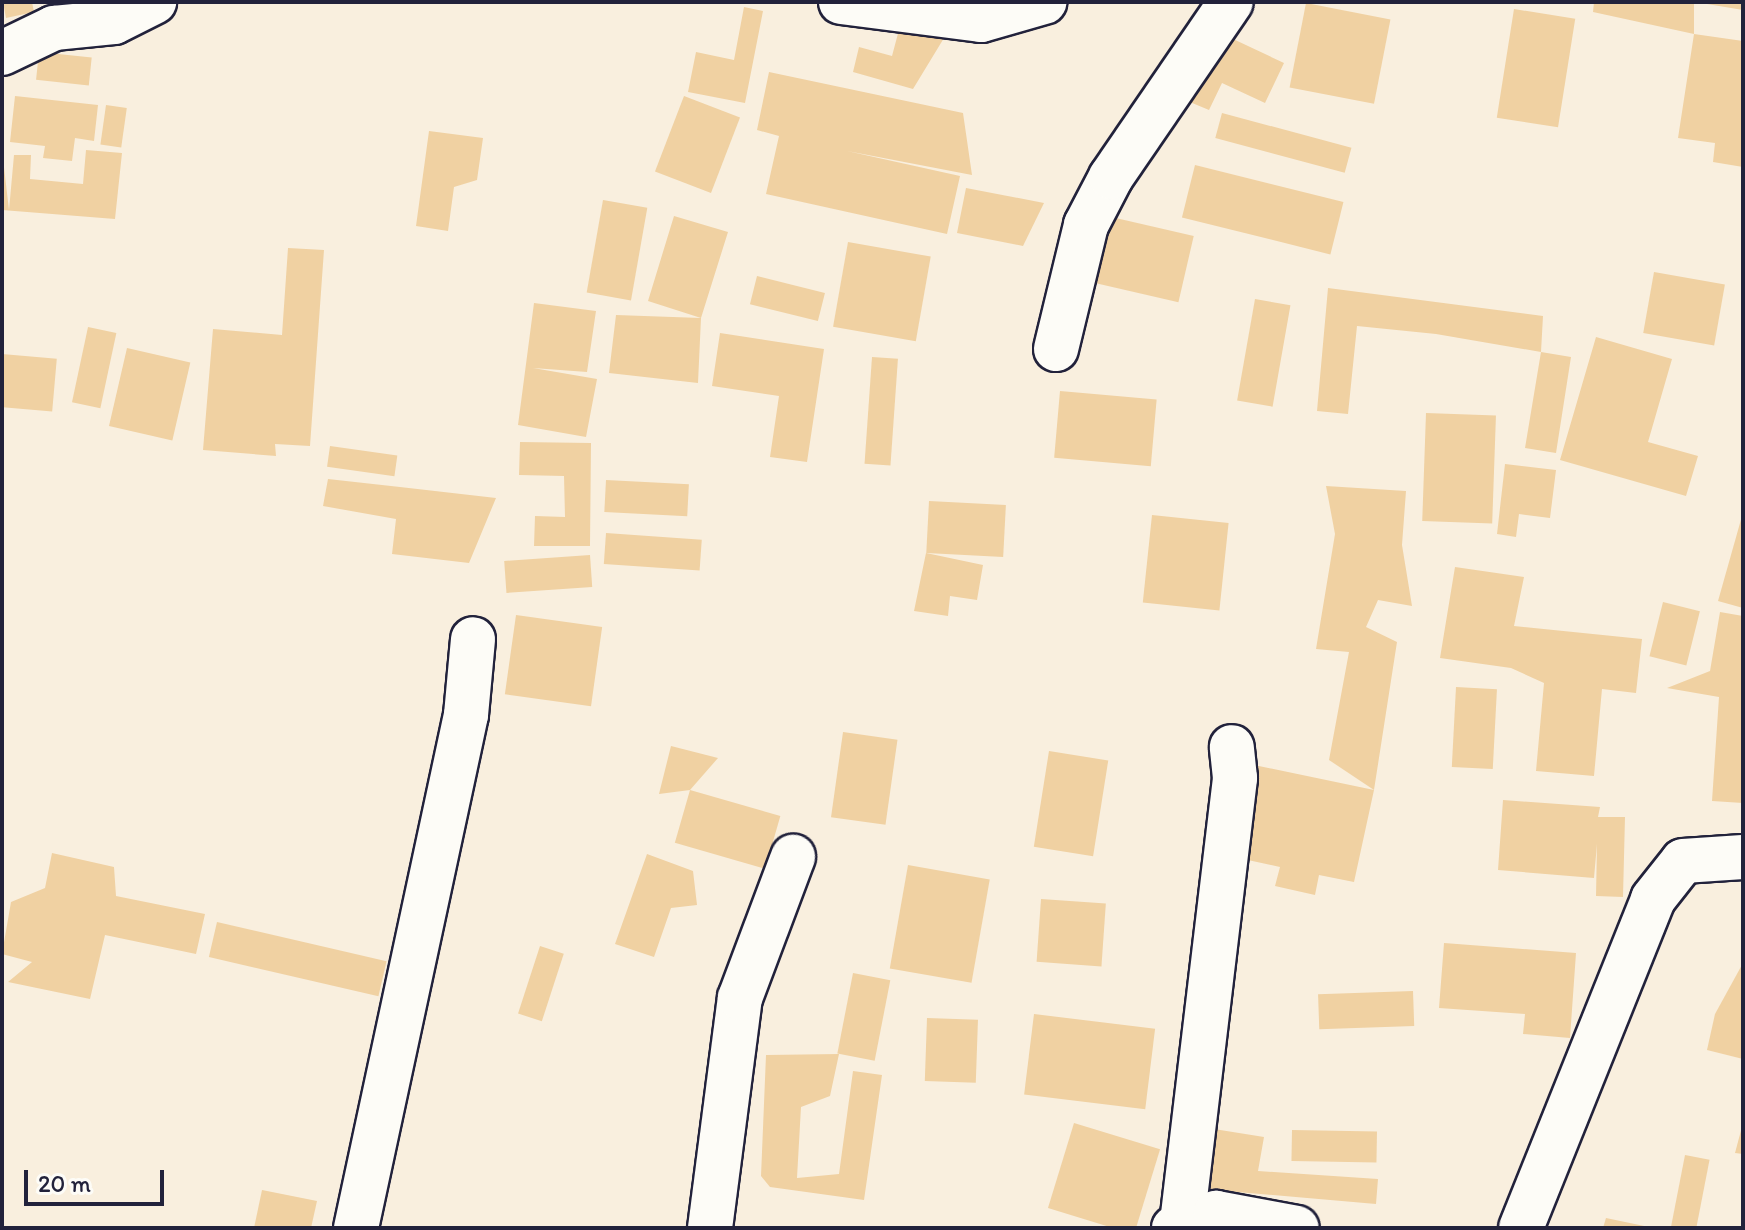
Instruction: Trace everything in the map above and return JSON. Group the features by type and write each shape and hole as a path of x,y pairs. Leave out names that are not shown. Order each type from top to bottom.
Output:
{"street":[{"path":"2,53 54,28 114,22 154,2"},
{"path":"841,2 981,20 1044,2"},
{"path":"1056,349 1086,225 1111,177 1231,2"},
{"path":"356,1228 466,715 473,639"},
{"path":"1232,747 1235,778 1178,1226 1216,1213 1297,1228"},
{"path":"710,1228 740,998 793,857"},
{"path":"1521,1228 1653,899 1683,861 1743,857"}],"building":[{"path":"3,2 32,2 34,12 6,18"},
{"path":"1594,2 1694,2 1694,34 1593,12"},
{"path":"1743,2 1743,10 1707,4"},
{"path":"1306,3 1390,19 1374,104 1290,87"},
{"path":"744,7 763,11 745,103 688,92 696,52 734,60"},
{"path":"1514,9 1575,19 1558,127 1497,118"},
{"path":"900,26 944,38 913,89 853,72 859,47 892,56"},
{"path":"1216,31 1284,63 1265,103 1222,83 1209,110 1185,100"},
{"path":"1694,34 1743,41 1743,167 1713,162 1715,143 1678,138"},
{"path":"39,52 92,58 89,85 36,80"},
{"path":"769,72 963,113 972,175 847,151 960,176 947,234 766,194 779,136 757,130"},
{"path":"15,96 98,105 94,141 75,138 72,161 43,158 45,146 10,142"},
{"path":"684,96 740,118 711,193 655,172"},
{"path":"106,105 127,108 121,148 100,145"},
{"path":"1222,113 1351,148 1345,173 1215,138"},
{"path":"429,131 483,138 477,180 454,187 448,231 416,226"},
{"path":"2,150 9,210 14,155 31,155 30,179 83,184 86,150 122,153 115,219 2,210"},
{"path":"1195,165 1343,202 1330,254 1182,217"},
{"path":"966,188 1044,203 1023,246 957,233"},
{"path":"603,200 647,208 631,300 587,293"},
{"path":"674,216 728,232 701,318 648,301"},
{"path":"1107,216 1194,236 1178,302 1092,282"},
{"path":"848,242 931,257 916,341 833,327"},
{"path":"288,248 324,250 310,446 275,444 276,456 203,450 213,329 282,335"},
{"path":"1654,272 1725,285 1714,346 1643,333"},
{"path":"757,276 825,293 818,321 750,304"},
{"path":"1328,288 1543,316 1541,352 1436,334 1357,326 1348,414 1317,411"},
{"path":"1255,299 1290,305 1273,407 1237,400"},
{"path":"534,303 596,311 587,372 533,368 597,379 586,437 518,425"},
{"path":"616,315 701,318 698,383 609,373"},
{"path":"88,327 116,333 100,408 72,402"},
{"path":"720,333 824,349 807,462 770,457 779,396 712,386"},
{"path":"1596,337 1672,359 1648,442 1698,456 1686,496 1560,460"},
{"path":"127,348 190,363 172,441 109,426"},
{"path":"1541,352 1571,357 1556,453 1525,448"},
{"path":"2,354 57,359 52,412 2,407"},
{"path":"872,357 898,359 890,466 865,464"},
{"path":"1060,391 1157,399 1151,466 1054,458"},
{"path":"1426,413 1496,415 1492,523 1422,521"},
{"path":"520,442 591,443 590,546 534,546 535,516 565,517 564,476 519,475"},
{"path":"330,446 397,455 394,476 327,467"},
{"path":"1505,464 1556,470 1550,518 1519,514 1516,537 1497,534"},
{"path":"328,479 496,498 469,563 392,554 396,519 323,506"},
{"path":"606,480 689,484 687,516 604,512"},
{"path":"1326,486 1406,491 1402,545 1412,606 1378,600 1366,627 1397,642 1374,790 1329,760 1349,652 1316,649 1335,534"},
{"path":"929,501 1006,505 1003,557 926,553"},
{"path":"1152,515 1229,523 1219,611 1143,603"},
{"path":"1743,516 1743,608 1718,601"},
{"path":"606,533 702,540 700,571 604,564"},
{"path":"926,553 983,565 977,600 950,596 948,616 914,611"},
{"path":"590,555 592,587 506,593 504,561"},
{"path":"1455,567 1524,577 1514,626 1642,639 1636,693 1602,689 1594,776 1536,771 1544,683 1511,668 1440,658"},
{"path":"1663,602 1700,611 1686,666 1649,656"},
{"path":"1720,612 1743,616 1743,803 1712,801 1719,697 1667,688 1710,671"},
{"path":"516,615 602,627 591,706 505,694"},
{"path":"1456,687 1497,689 1493,769 1452,767"},
{"path":"843,732 897,740 885,825 831,817"},
{"path":"671,746 718,758 690,790 659,794"},
{"path":"1049,751 1108,760 1093,856 1034,847"},
{"path":"1254,765 1374,790 1354,882 1319,875 1315,895 1275,886 1280,867 1234,857"},
{"path":"690,790 780,816 765,869 675,843"},
{"path":"1503,800 1600,807 1598,817 1625,817 1623,897 1596,896 1597,844 1594,878 1498,870"},
{"path":"52,853 114,867 116,896 205,914 196,954 105,935 90,999 8,982 32,962 2,954 11,902 45,888"},
{"path":"647,854 693,871 697,905 671,908 654,957 615,944"},
{"path":"908,865 990,879 972,983 890,968"},
{"path":"1041,899 1106,904 1101,966 1037,962"},
{"path":"217,922 387,961 378,996 209,957"},
{"path":"1444,943 1576,953 1570,1038 1523,1034 1525,1014 1439,1008"},
{"path":"540,946 564,954 542,1021 518,1014"},
{"path":"1743,963 1743,1059 1707,1050 1715,1014"},
{"path":"853,973 890,980 875,1061 837,1053"},
{"path":"1413,991 1414,1026 1319,1029 1318,994"},
{"path":"1034,1014 1155,1029 1145,1109 1024,1094"},
{"path":"927,1018 978,1020 976,1083 925,1081"},
{"path":"839,1054 830,1096 801,1107 797,1178 839,1174 853,1071 882,1075 864,1200 770,1187 761,1176 766,1055"},
{"path":"1074,1123 1160,1149 1136,1228 1113,1228 1048,1208"},
{"path":"1743,1123 1743,1154 1735,1153"},
{"path":"1214,1129 1264,1137 1258,1171 1378,1179 1376,1204 1203,1189"},
{"path":"1292,1130 1377,1131 1376,1162 1291,1161"},
{"path":"1685,1155 1710,1160 1696,1228 1671,1228"},
{"path":"262,1190 317,1201 311,1228 254,1228"},
{"path":"1606,1218 1649,1227 1603,1228"}]}
